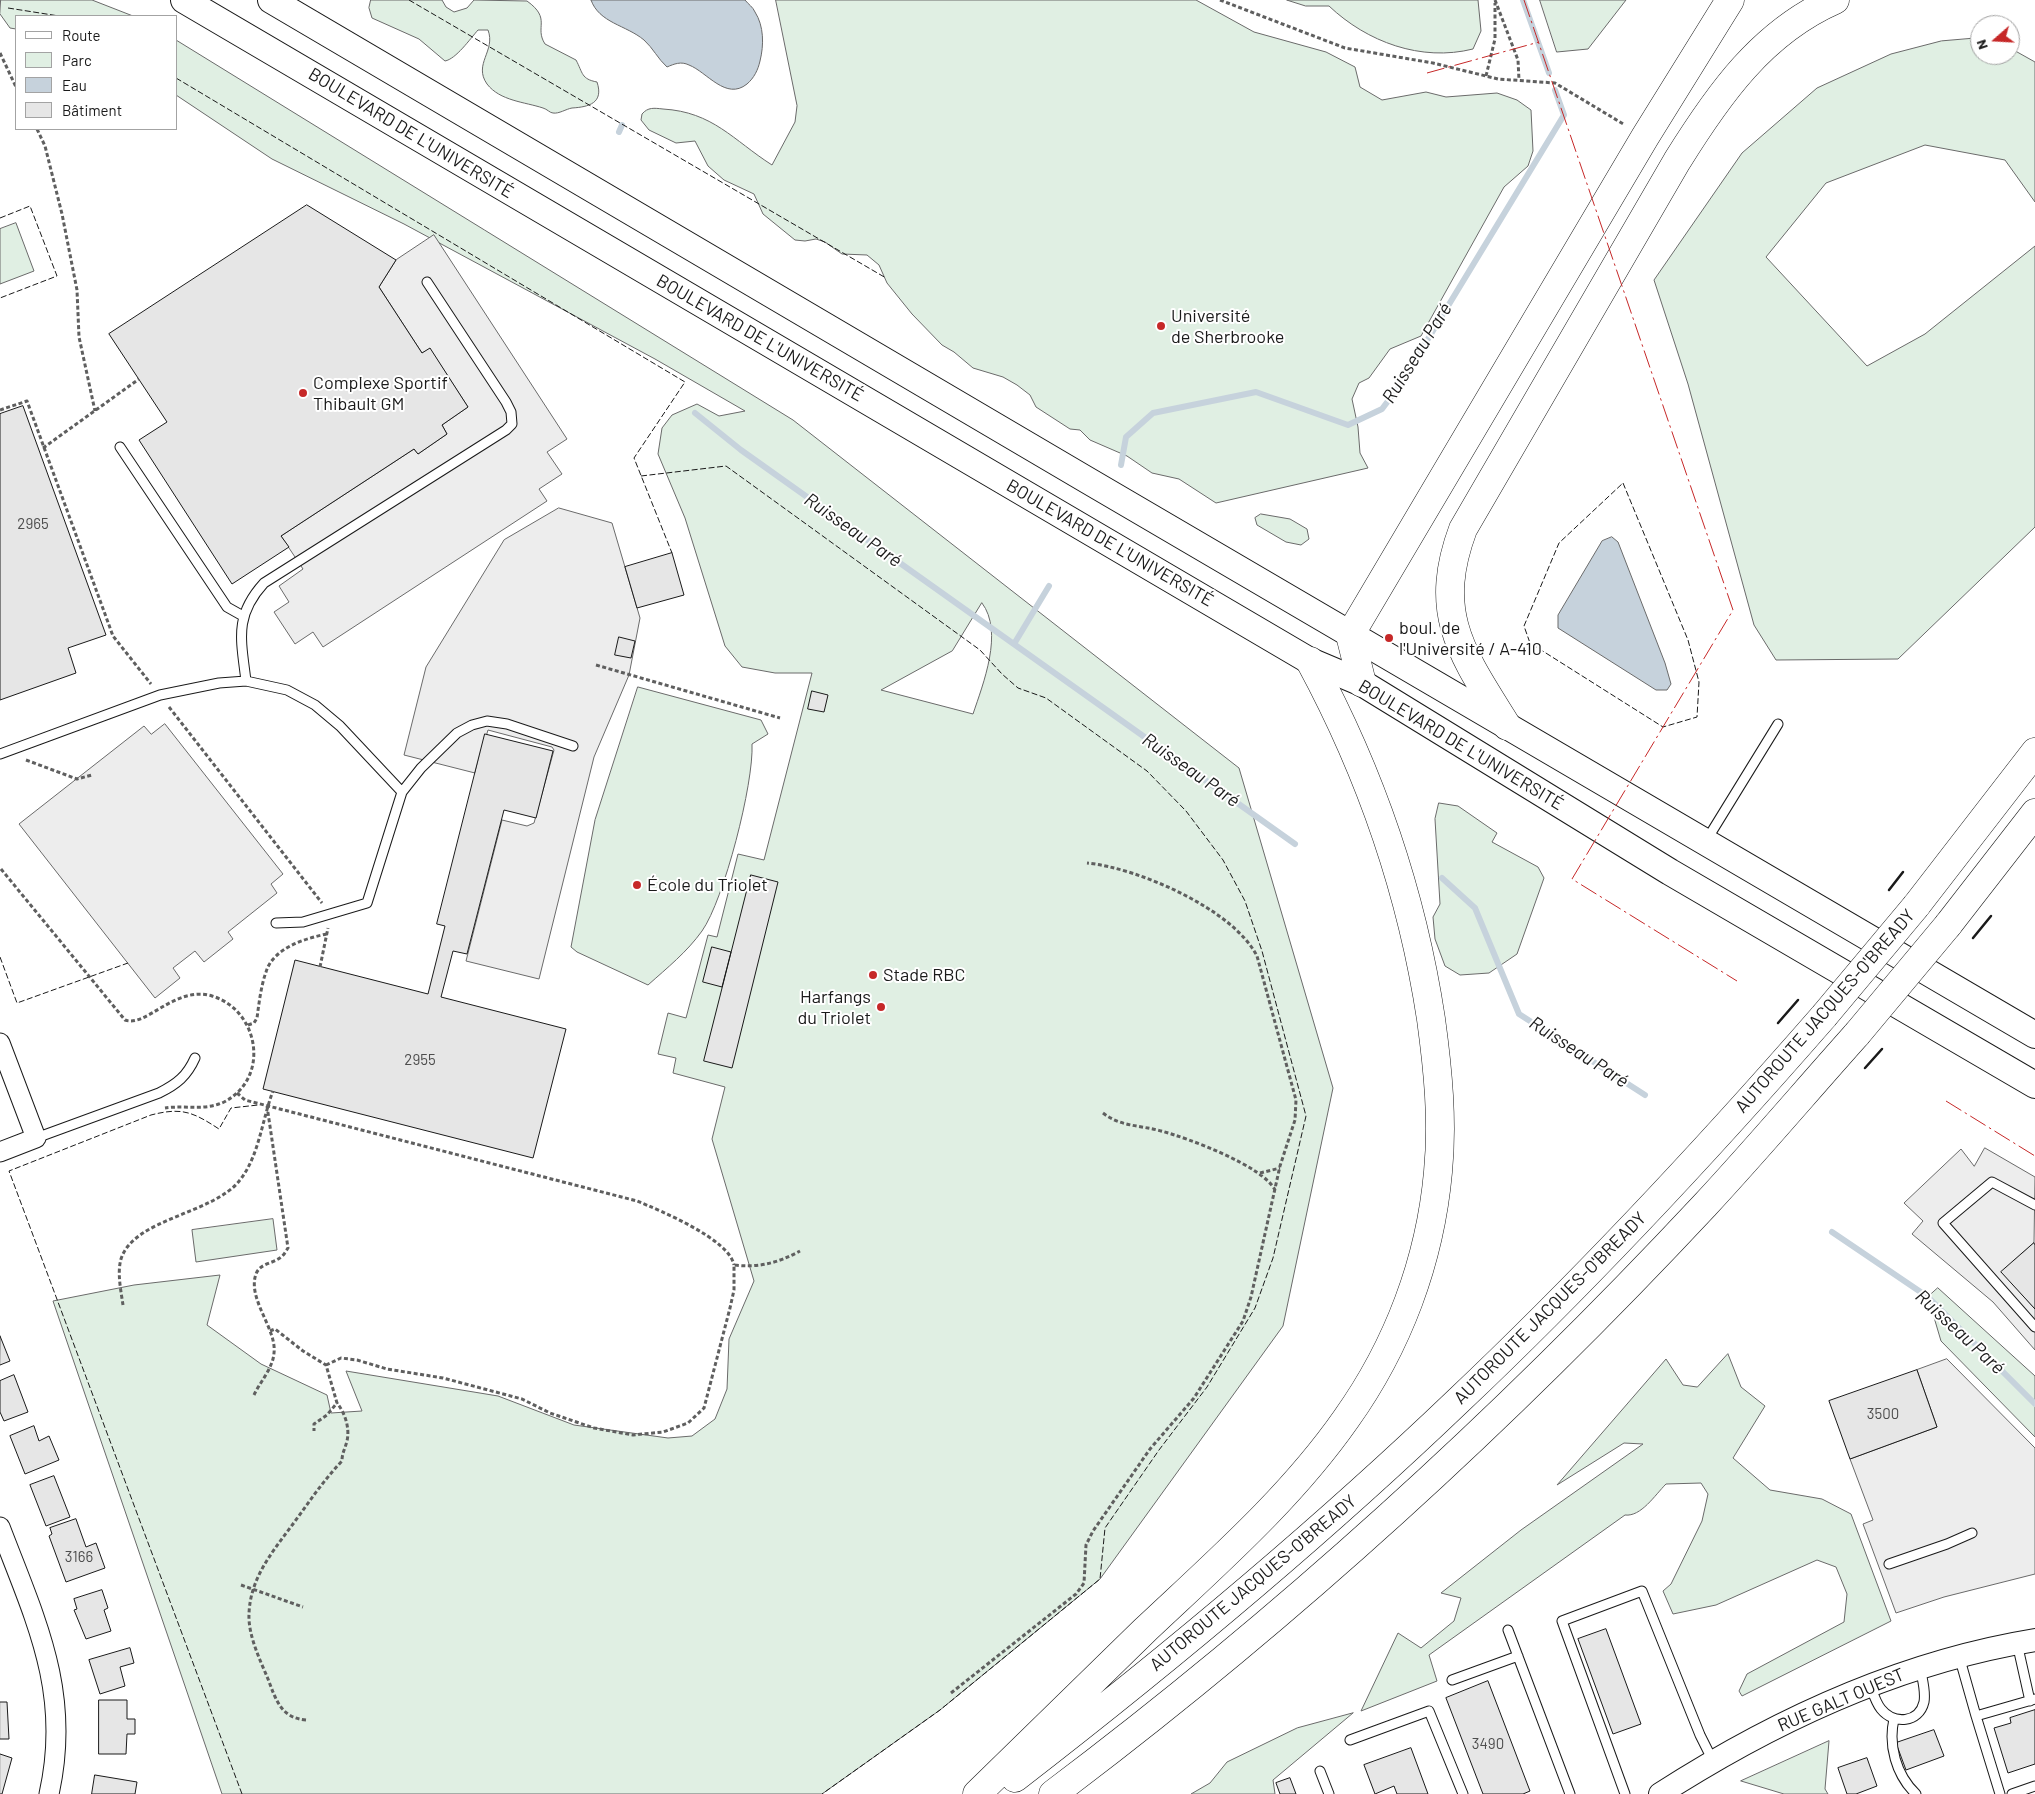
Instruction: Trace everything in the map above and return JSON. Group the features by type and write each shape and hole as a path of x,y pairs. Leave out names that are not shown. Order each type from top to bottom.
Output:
{"highway":[{"path":"1362,683 1350,635 1645,137 1730,0"},
{"path":"1507,726 1466,659 1453,624 1449,602 1450,579 1463,529 1677,161 1714,103 1744,66 1766,44 1803,17 1836,0"},
{"path":"977,1794 1234,1546 1320,1454 1350,1413 1380,1365 1404,1316 1419,1271 1436,1192 1440,1136 1436,1058 1425,986 1401,885 1375,804 1339,716 1310,661"},
{"name":"AUTOROUTE JACQUES-O'BREADY","path":"995,1794 1193,1636 1303,1542 1426,1432 1602,1259 1709,1146 1824,1016 1916,906 2035,752"},
{"name":"AUTOROUTE JACQUES-O'BREADY","path":"1053,1794 1283,1609 1474,1438 1595,1318 1692,1218 1857,1034 1948,925 2035,813"}],"main road":[{"name":"BOULEVARD DE L'UNIVERSITÉ","path":"184,0 1310,661 1362,683 1670,872 2035,1085"},
{"path":"271,0 1350,635 2035,1034"}],"street":[{"path":"0,1043 36,1138 0,1152"},
{"path":"0,1527 39,1628 52,1672 57,1712 55,1771 49,1794"},
{"name":"RUE GALT OUEST","path":"1660,1794 1713,1762 1836,1698 1920,1667 2026,1641"}],"lane":[{"path":"246,681 241,642 243,616 250,598 264,583 506,430 512,424 511,412 506,402 427,282"},
{"path":"120,447 228,607 243,616"},
{"path":"2,753 160,695 219,683 246,681 287,690 315,705 340,726 402,792"},
{"path":"276,923 303,922 367,903 402,792 421,768 438,751 457,733 472,724 487,721 507,724 573,746"},
{"path":"1706,842 1778,724"},
{"path":"36,1138 167,1089 188,1072 195,1058"},
{"path":"2035,1205 1992,1182 1943,1223 2035,1327"},
{"path":"1889,1564 1947,1544 1972,1533"},
{"path":"1625,1794 1562,1621 1642,1591 1700,1735 1713,1762"},
{"path":"1508,1630 1570,1794"},
{"path":"1976,1716 2032,1700 2026,1641"},
{"path":"1452,1680 1518,1656"},
{"path":"1959,1656 2000,1794"},
{"path":"1870,1685 1882,1710 1894,1719 1910,1719 1920,1711 1925,1692 1920,1667"},
{"path":"1350,1740 1429,1711 1463,1794"},
{"path":"1894,1719 1891,1733 1892,1748 1902,1776 1916,1794"},
{"path":"1320,1771 1328,1794"},
{"path":"2012,1794 2035,1786"}],"path":[{"path":"1220,0 1345,48 1433,63 1486,76 1555,82 1645,137"},
{"path":"1486,76 1496,39 1495,0"},
{"path":"1495,0 1518,60 1519,80"},
{"path":"0,53 15,84"},
{"path":"37,130 45,146 62,214 77,290 79,337 95,411"},
{"path":"43,448 139,379"},
{"path":"596,665 780,718"},
{"path":"2,753 76,779 92,775"},
{"path":"951,1693 1062,1606 1082,1587 1086,1570 1086,1545 1091,1535 1150,1449 1194,1398 1243,1321 1252,1297 1280,1167 1295,1120 1296,1100 1257,956 1250,942 1236,928 1174,888 1104,865 1087,864"},
{"path":"0,868 125,1020 137,1021 174,999 198,994 222,999 237,1010 248,1025 253,1036 254,1060 245,1083 237,1093 226,1101 200,1108"},
{"path":"248,1025 254,1023 256,1018 266,970 272,961 283,951 297,943 327,934"},
{"path":"123,1305 120,1282 121,1259 129,1247 151,1229 224,1195 240,1181 250,1163 273,1091"},
{"path":"237,1093 245,1100 267,1106 637,1201 671,1214 712,1241 732,1258 734,1290 704,1408 688,1423 663,1432 633,1436 594,1428 550,1413 522,1399 443,1378 387,1369 358,1360 341,1358 326,1365"},
{"path":"254,1395 274,1353 270,1331 261,1312 255,1284 256,1273 264,1265 280,1258 288,1248 267,1106"},
{"path":"1103,1113 1125,1125 1160,1130 1193,1142 1260,1173 1275,1190"},
{"path":"1260,1173 1280,1167"},
{"path":"734,1266 769,1265 800,1251"},
{"path":"270,1331 275,1329 303,1351 326,1365 344,1414 348,1431 342,1453 342,1461 320,1484 275,1547 258,1576 249,1606 249,1621 274,1697 284,1711 306,1720"},
{"path":"314,1431 314,1424 327,1415 338,1402"},
{"path":"242,1585 303,1607"}],"green space":[{"path":"1,0 92,0 130,15 15,15 15,29 10,28 0,14"},
{"path":"371,0 442,0 446,7 454,12 467,8 474,0 527,1 539,13 541,33 545,44 576,60 585,77 597,82 599,89 597,99 589,105 555,113 499,94 492,90 483,77 483,64 490,38 488,30 478,30 454,57 445,61 419,39 372,18 369,8"},
{"name":"Université de Sherbrooke","path":"776,0 1196,0 1254,32 1326,52 1355,67 1360,87 1382,100 1426,92 1446,97 1497,93 1517,100 1531,110 1533,151 1528,166 1504,187 1421,336 1390,349 1369,378 1359,383 1352,399 1358,427 1360,453 1368,468 1216,503 1179,479 1152,473 1127,456 1090,440 1080,430 1070,429 1036,407 1030,395 1003,377 973,368 954,352 942,345 912,314 887,283 879,265 867,255 842,254 825,242 816,239 795,240 763,214 754,194 724,180 708,166 695,141 676,143 649,130 641,120 644,112 657,108 680,111 709,121 772,165 795,122 797,106"},
{"path":"1287,0 1478,0 1481,31 1473,49 1434,53 1415,51 1396,46 1360,30 1329,6 1306,6"},
{"path":"1540,0 1626,0 1588,49 1557,52"},
{"path":"1970,39 1970,65 2020,65 2020,54 2035,62 2035,202 2005,160 1925,145 1826,183 1766,257 1867,366 1925,334 2035,246 2035,527 1898,659 1776,660 1754,625 1688,384 1654,280 1742,153 1817,88 1891,54 1941,41"},
{"path":"178,41 793,420 1239,768 1333,1088 1283,1326 1100,1579 940,1710 822,1794 222,1794 53,1301 134,1285 220,1275 207,1325 261,1364 327,1395 331,1413 362,1411 346,1371 498,1396 574,1425 668,1438 692,1436 715,1419 727,1389 729,1339 754,1281 712,1139 725,1087 673,1073 676,1058 658,1054 668,1013 686,1018 708,935 717,937 738,854 764,860 812,673 775,673 742,667 725,646 685,518 658,454 662,428 672,415 697,404 719,416 745,411 655,359 404,224 272,159 178,96","holes":["982,603 988,615 991,628 991,643 986,673 973,714 881,690 952,651"]},
{"path":"16,223 34,271 0,284 0,229"},
{"path":"1261,514 1290,519 1307,529 1309,539 1301,545 1286,542 1257,525 1255,518"},
{"path":"638,687 761,720 768,734 752,744 743,812 728,868 711,916 690,946 648,985 577,952 571,947 595,820"},
{"path":"1439,803 1458,806 1497,833 1492,842 1538,867 1544,878 1517,954 1489,973 1460,975 1445,966 1435,939 1433,917 1440,904 1435,819"},
{"path":"273,1219 277,1250 196,1262 192,1230"},
{"path":"1938,1288 2035,1376 2035,1437 1941,1341 1928,1297"},
{"path":"1728,1354 1741,1387 1765,1406 1733,1458 1770,1490 1822,1499 1851,1514 1891,1621 1742,1696 1739,1691 1747,1674 1844,1622 1847,1594 1836,1567 1817,1560 1716,1605 1673,1614 1663,1591 1671,1584 1702,1521 1708,1494 1701,1483 1666,1484 1637,1513 1625,1515 1429,1655 1437,1681 1361,1711 1398,1633 1421,1648 1454,1621 1461,1598 1441,1593 1521,1530 1643,1444 1624,1443 1557,1485 1666,1359 1683,1385 1697,1387"},
{"path":"1353,1713 1273,1780 1275,1794 1191,1794 1210,1783 1227,1762 1297,1728"},
{"path":"1829,1741 1825,1789 1828,1794 1784,1794 1741,1781"}],"shaded area":[{"path":"434,235 567,439 547,452 562,474 539,489 547,501 323,647 313,632 295,644 274,612 289,602 279,586 303,569 281,536 414,449 418,454 447,434 442,425 468,407 430,349 422,353 379,287 396,260"},
{"path":"559,508 612,523 640,618 629,675 594,757 539,979 466,961 502,820 527,826 534,823 554,750 552,747 488,730 475,773 404,755 426,667 504,540"},
{"path":"165,724 283,874 271,884 277,893 228,932 233,939 204,962 195,951 173,968 180,978 155,998 19,824 144,726 151,734"},
{"path":"1985,1148 2035,1177 2034,1243 2002,1272 2035,1309 2035,1350 1993,1302 1912,1234 1923,1221 1904,1203 1961,1149 1974,1166"},
{"path":"1947,1359 2035,1448 2035,1574 1944,1597 1896,1613 1863,1524 1873,1520 1850,1459 1937,1427 1917,1370"}],"water":[{"path":"591,0 745,0 754,10 762,29 762,49 757,71 747,84 732,89 717,84 686,64 678,63 667,67 644,40 600,14"},
{"path":"1612,537 1618,542 1665,663 1671,684 1667,690 1656,690 1558,628 1558,615 1602,541"}],"building":[{"name":"Complexe Sportif Thibault GM","path":"307,205 396,260 379,287 422,353 430,348 468,407 442,425 447,434 418,454 414,449 281,536 289,547 232,584 139,440 167,422 109,334"},
{"path":"23,406 106,635 68,648 76,673 0,700 0,414"},
{"path":"672,553 684,595 637,608 625,567"},
{"path":"619,637 635,641 631,658 615,655"},
{"path":"812,691 828,695 824,712 808,709"},
{"path":"485,734 553,751 536,818 504,810 467,954 453,951 441,997 566,1029 533,1158 263,1089 295,960 428,994 445,926 437,924"},
{"path":"751,875 778,882 732,1068 704,1061"},
{"path":"712,947 731,952 722,987 703,982"},
{"path":"2034,1243 2035,1245 2035,1309 2001,1272"},
{"path":"0,1336 10,1361 0,1365"},
{"path":"1917,1370 1937,1427 1850,1459 1829,1401"},
{"path":"14,1375 28,1412 4,1421 0,1412 0,1381"},
{"path":"34,1426 39,1441 49,1436 59,1460 25,1474 10,1436"},
{"path":"54,1476 70,1517 46,1526 30,1485"},
{"path":"76,1519 86,1547 96,1543 105,1568 66,1582 49,1536 52,1534 50,1528"},
{"path":"102,1590 108,1608 104,1610 111,1631 86,1639 74,1610 77,1609 74,1599"},
{"path":"1606,1629 1641,1724 1613,1734 1578,1639"},
{"path":"130,1648 134,1663 120,1667 125,1686 100,1694 89,1660"},
{"path":"1488,1681 1530,1791 1523,1794 1483,1794 1446,1698"},
{"path":"99,1700 127,1700 127,1719 135,1719 135,1734 127,1734 126,1754 99,1754"},
{"path":"0,1702 7,1702 9,1739 0,1739"},
{"path":"2035,1710 2035,1764 2008,1773 1994,1728 2011,1723 2010,1718"},
{"path":"1934,1730 1944,1756 1906,1770 1896,1743"},
{"path":"1411,1748 1428,1794 1397,1794 1394,1786 1375,1794 1364,1765"},
{"path":"0,1754 12,1758 2,1794 0,1794"},
{"path":"1867,1758 1877,1786 1856,1794 1847,1794 1838,1768"},
{"path":"95,1775 137,1782 135,1794 92,1794"},
{"path":"1290,1778 1296,1794 1280,1794 1276,1783"}],"waterway":[{"path":"1523,0 1549,73"},
{"name":"Ruisseau Paré","path":"1121,465 1126,437 1153,413 1256,392 1348,425 1382,409 1400,385 1564,115 1555,90"},
{"name":"Ruisseau Paré","path":"619,132 622,125"},
{"name":"Ruisseau Paré","path":"695,413 741,450 1295,844"},
{"name":"Ruisseau Paré","path":"1014,644 1049,586"},
{"name":"Ruisseau Paré","path":"1442,878 1475,908 1519,1014 1645,1095"},
{"name":"Ruisseau Paré","path":"1832,1232 1928,1297 2035,1404"}],"fence":[{"path":"409,0 886,278"},
{"path":"8,8 53,15"},
{"path":"178,79 685,382 634,458 672,553"},
{"path":"0,218 30,206 57,276 0,298"},
{"path":"641,476 726,466 980,650 1018,688 1046,698 1147,771 1186,811 1223,860 1245,901 1262,951 1306,1116 1273,1258 1255,1308 1207,1387 1159,1450 1105,1528 1100,1579 940,1710 822,1794"},
{"path":"1623,483 1688,640 1699,682 1697,717 1663,727 1530,643 1524,626 1559,543 1623,483"},
{"path":"0,957 17,1003 128,963"},
{"path":"242,1794 9,1171 151,1115 179,1111 194,1115 219,1129 231,1108 258,1105"}],"wall":[{"path":"1889,890 1903,872"},
{"path":"1973,938 1991,916"},
{"path":"1778,1023 1798,1000"},
{"path":"1865,1068 1882,1049"}],"power":[{"path":"1524,0 1733,610 1572,879 1737,981"},
{"path":"1427,73 1539,42"},
{"path":"1946,1101 2035,1156"}],"place":[{"name":"Université de Sherbrooke","path":"1161,326"},
{"name":"Complexe Sportif Thibault GM","path":"303,393"},
{"name":"boul. de l'Université / A-410","path":"1389,638"},
{"name":"École du Triolet","path":"637,885"},
{"name":"Stade RBC","path":"873,975"},
{"name":"Harfangs du Triolet","path":"881,1007"}]}
